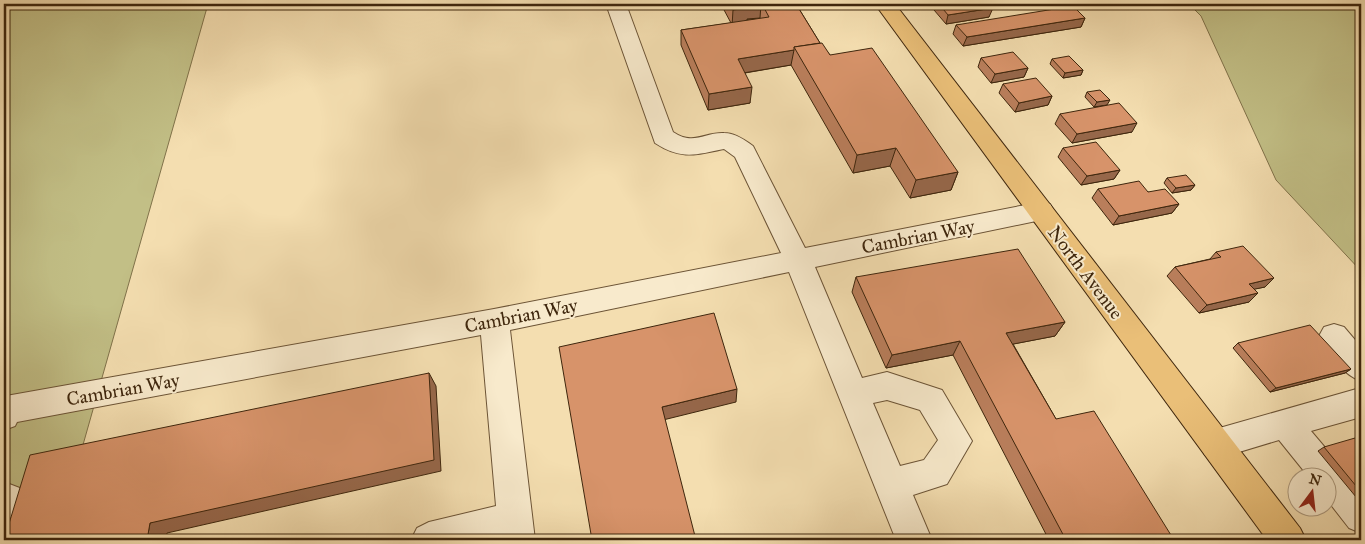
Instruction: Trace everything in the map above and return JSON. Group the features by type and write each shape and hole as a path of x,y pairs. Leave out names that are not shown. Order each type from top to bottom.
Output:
{"main road":[{"name":"North Avenue","path":"885,4 1288,540"}],"street":[{"path":"616,4 663,138 677,146 696,147 724,141 736,144 745,152 798,260 914,540"},
{"name":"Cambrian Way","path":"4,416 6,410 494,321 1041,211"},
{"path":"430,540 516,530 494,321"},
{"path":"1334,336 1361,368"},
{"path":"854,393 887,386 931,400 956,440 936,473 891,485"},
{"path":"1216,444 1361,401"},
{"path":"1285,424 1361,516"}],"shaded area":[{"path":"4,4 208,4 56,540 4,540"},
{"path":"1189,4 1361,4 1361,271 1276,180 1201,16"}],"building":[{"path":"730,4 746,4 748,8 733,10"},
{"path":"762,4 796,4 820,43 794,47 794,50 738,59 752,87 709,94 681,30 769,17"},
{"path":"939,4 989,4 993,8 948,15"},
{"path":"1073,6 1085,18 967,37 956,25"},
{"path":"822,43 830,55 872,48 958,172 916,180 896,148 857,155 794,47"},
{"path":"1013,52 1028,68 995,74 981,58"},
{"path":"1069,56 1083,70 1065,73 1052,59"},
{"path":"1036,78 1052,96 1019,103 1003,84"},
{"path":"1100,90 1110,100 1097,102 1087,92"},
{"path":"1119,103 1137,123 1077,134 1060,114"},
{"path":"1096,142 1120,170 1087,176 1063,148"},
{"path":"1186,175 1195,185 1176,188 1167,178"},
{"path":"1139,181 1148,192 1165,189 1179,204 1119,216 1098,189"},
{"path":"1243,246 1274,278 1249,284 1258,293 1207,305 1175,267 1221,257 1216,252"},
{"path":"1018,249 1065,322 1006,333 1056,419 1094,411 1174,540 1066,540 960,341 892,355 856,277"},
{"path":"714,313 737,389 662,407 696,540 592,540 559,347"},
{"path":"1310,325 1351,369 1276,388 1238,343"},
{"path":"429,373 434,460 150,523 147,540 4,540 30,455"},
{"path":"1355,438 1361,445 1361,492 1324,447"}]}
